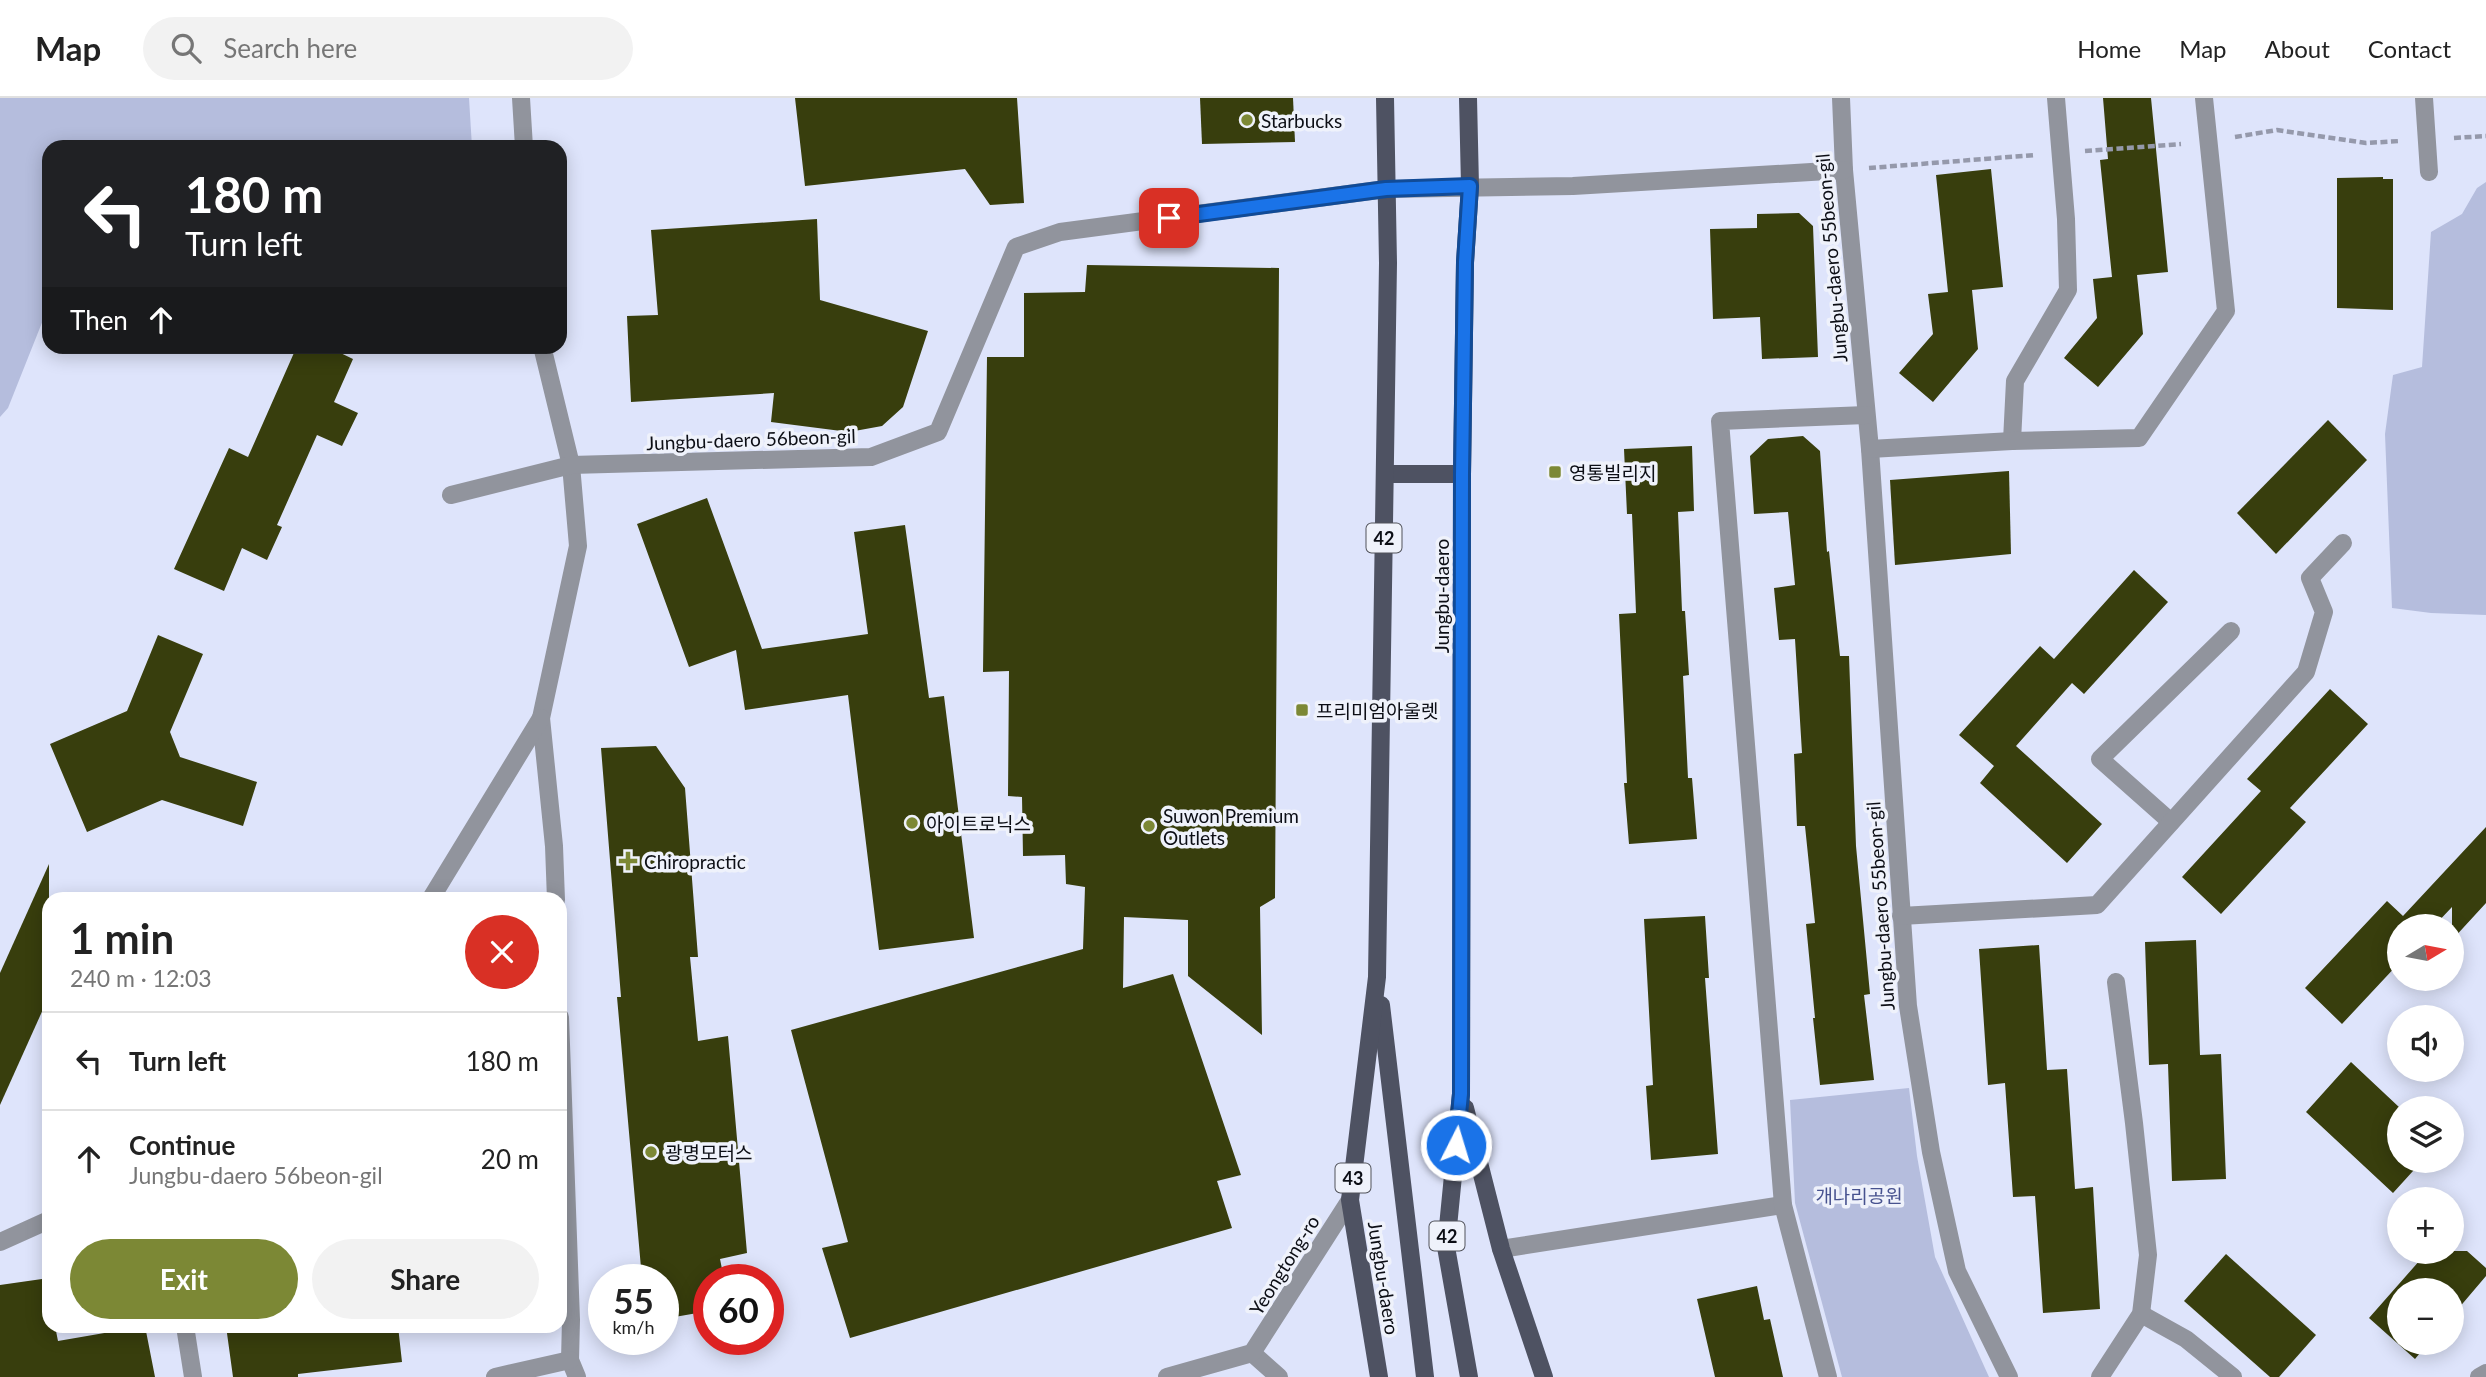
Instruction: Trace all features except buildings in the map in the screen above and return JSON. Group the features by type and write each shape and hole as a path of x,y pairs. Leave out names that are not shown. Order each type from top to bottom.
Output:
{"main road":[{"name":"Jungbu-daero","path":"1379,1377 1350,1200 1377,977 1388,263 1385,98"},
{"name":"Jungbu-daero","path":"1468,98 1470,186 1465,262 1462,474 1461,1094 1446,1247 1469,1377"},
{"path":"1385,474 1462,474"},
{"name":"Jungbu-daero","path":"1377,977 1425,1377"},
{"name":"Jungbu-daero","path":"1461,1094 1501,1249 1544,1377"}],"street":[{"path":"522,98 524,140"},
{"name":"Jungbu-daero 55beon-gil","path":"1841,98 1844,170 1870,449 1908,1006 1931,1152 1957,1271 2009,1377"},
{"path":"2012,441 2015,381 2068,290 2066,219 2056,98"},
{"path":"1870,449 2012,441 2139,438 2225,311 2204,98"},
{"path":"2424,98 2429,172"},
{"name":"Jungbu-daero 56beon-gil","path":"451,495 571,465 872,457 938,432 1016,247 1060,232 1386,189 1573,186 1844,170"},
{"path":"544,354 571,465 578,546 541,718 554,846 556,892"},
{"path":"1828,1377 1783,1205 1720,421 1866,415"},
{"path":"1901,916 2097,905 2306,672 2324,612 2310,579 2343,543"},
{"path":"2171,821 2100,760 2231,631"},
{"path":"435,892 541,718"},
{"path":"2100,1377 2141,1314 2148,1255 2116,982"},
{"name":"Yeongtong-ro","path":"1252,1353 1350,1200"},
{"path":"1501,1249 1783,1205"},
{"path":"567,1210 570,1360 577,1377"},
{"path":"0,1241 42,1223"},
{"path":"2141,1314 2186,1339 2233,1377"},
{"path":"186,1333 193,1377"},
{"path":"1167,1377 1252,1353 1279,1377"},
{"path":"495,1377 570,1360"},
{"path":"2479,1377 2486,1373"}],"path":[{"path":"1844,170 2209,142 2277,130 2366,144 2427,139"}],"green space":[{"path":"0,98 469,98 472,140 42,140 42,323 8,408 0,417"},
{"path":"2486,182 2486,615 2392,608 2385,434 2393,375 2422,367 2431,232 2462,214 2477,188"},
{"name":"개나리공원","path":"1909,1088 1917,1156 1935,1257 1989,1377 1842,1377 1795,1203 1790,1100"}],"place":[{"name":"Starbucks","path":"1247,120"},
{"name":"영통빌리지","path":"1555,472"},
{"name":"프리미엄아울렛","path":"1302,710"},
{"name":"아이트로닉스","path":"912,823"},
{"name":"Suwon Premium Outlets","path":"1149,826"},
{"name":"Chiropractic","path":"628,861"},
{"name":"광명모터스","path":"651,1152"}],"route":[{"path":"1169,218 1386,189 1470,186 1465,262 1462,474 1461,1094 1456,1145"}]}
